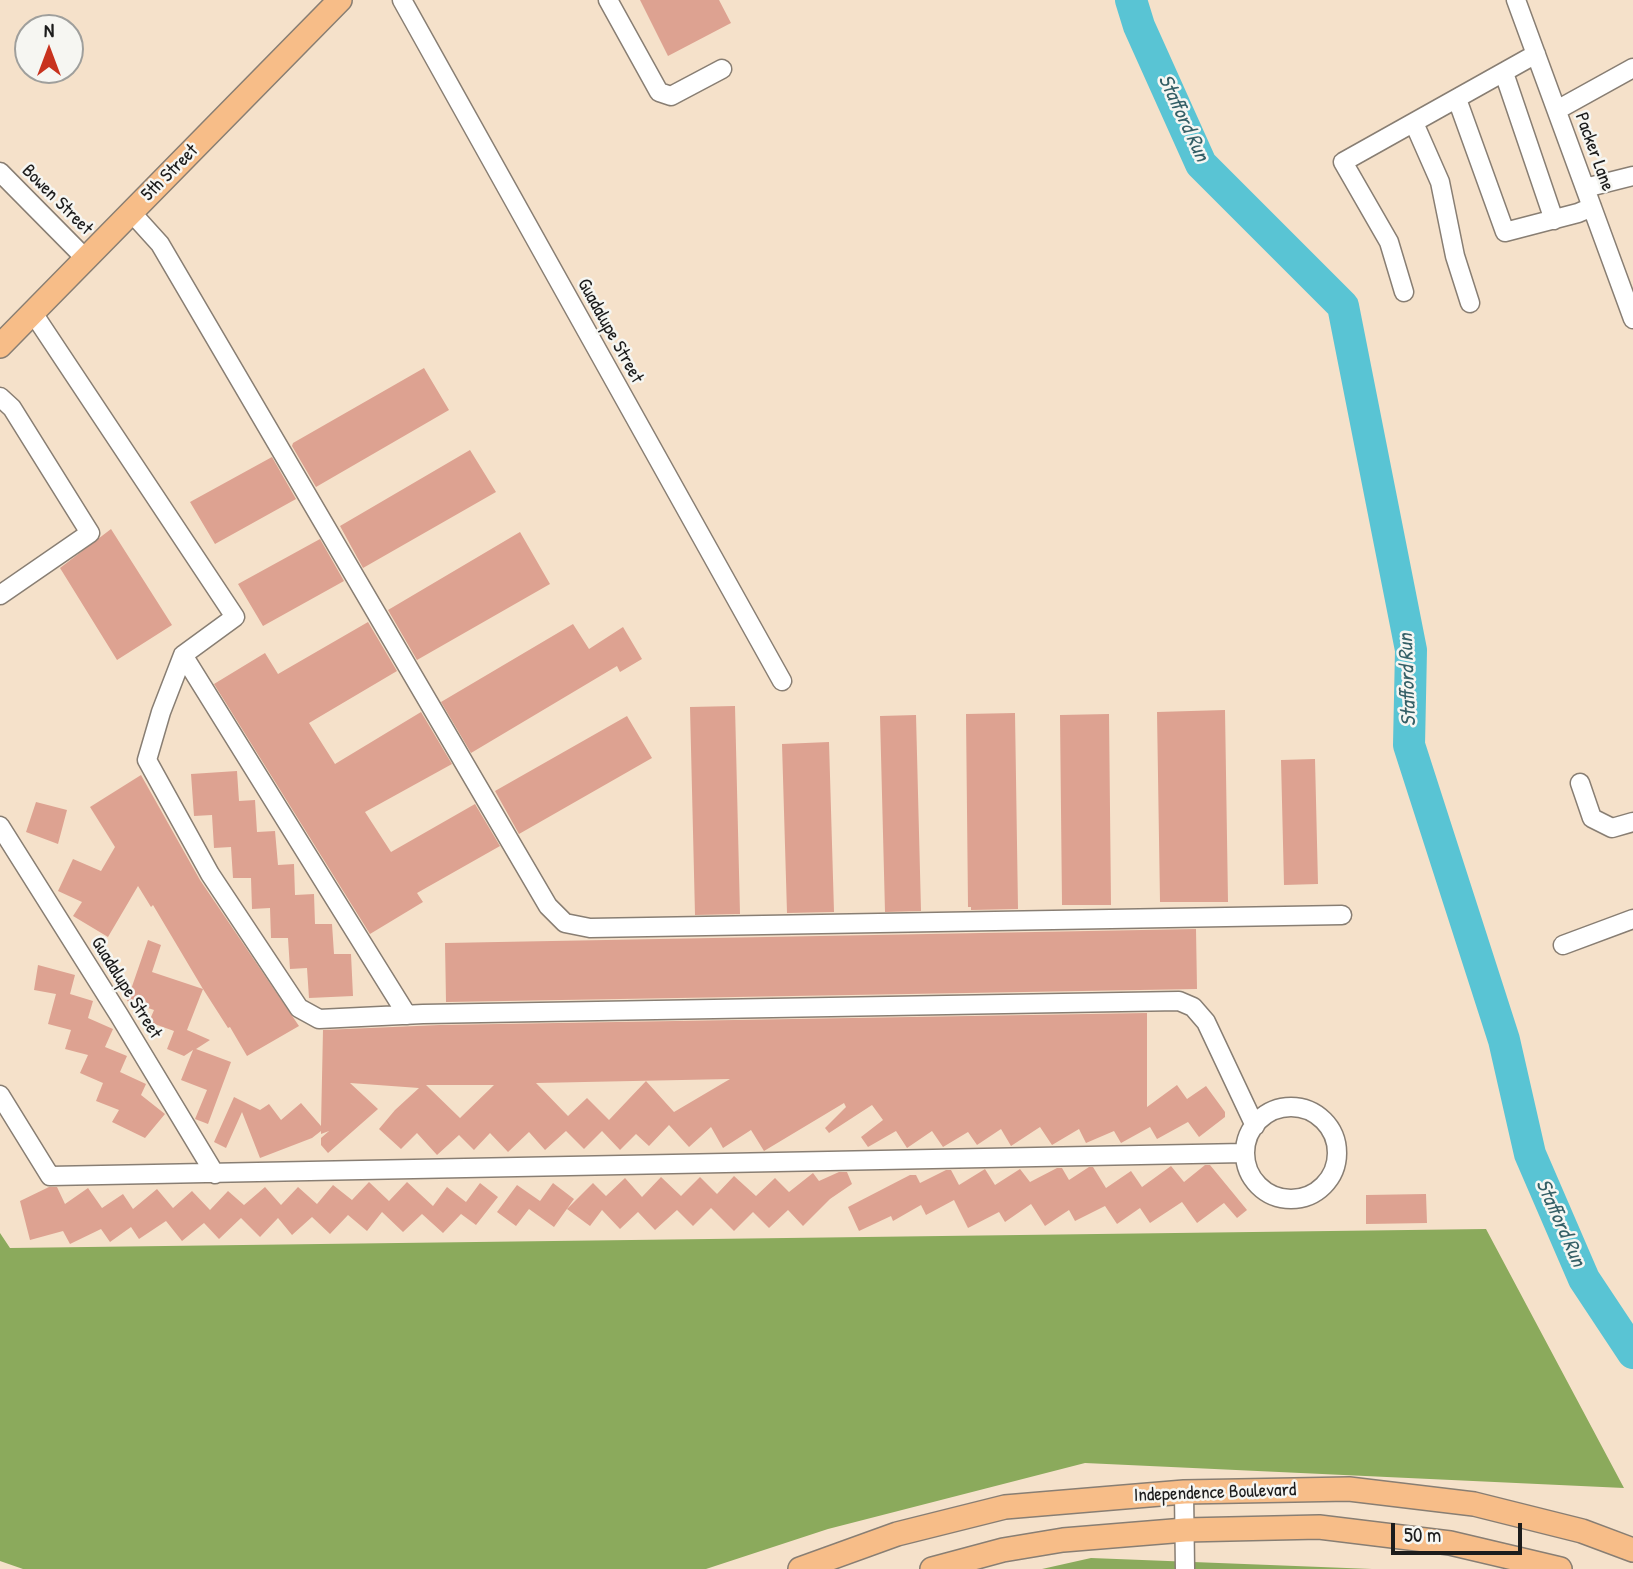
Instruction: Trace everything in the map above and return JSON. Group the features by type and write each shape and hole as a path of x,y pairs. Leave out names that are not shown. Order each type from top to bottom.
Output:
{"main road":[{"name":"5th Street","path":"0,346 340,0"},
{"name":"Independence Boulevard","path":"800,1569 897,1534 1005,1507 1184,1492 1349,1489 1474,1504 1582,1531 1633,1550"},
{"name":"Independence Boulevard","path":"932,1569 1003,1550 1063,1541 1185,1530 1319,1527 1450,1543 1560,1569"}],"street":[{"name":"Guadalupe Street","path":"402,0 782,681"},
{"path":"608,0 659,93 671,96 722,69"},
{"name":"Packer Lane","path":"1516,0 1633,319"},
{"path":"1404,292 1389,242 1343,162 1536,54"},
{"path":"1557,110 1633,68"},
{"path":"1504,73 1554,220"},
{"path":"1457,99 1505,232 1592,207"},
{"path":"1414,123 1440,182 1454,256 1470,303"},
{"name":"Bowen Street","path":"0,172 85,258"},
{"path":"1585,188 1633,176"},
{"path":"131,212 160,244 548,906 565,923 590,928 1342,915"},
{"path":"33,313 234,617 183,655 161,712 147,761 210,874 299,1009 319,1019 407,1015 1179,1002 1192,1007 1206,1021 1255,1126"},
{"path":"0,397 12,408 90,533 0,595"},
{"path":"183,655 407,1015"},
{"path":"1580,783 1592,818 1612,828 1633,822"},
{"name":"Guadalupe Street","path":"0,826 215,1174"},
{"path":"1563,945 1633,919"},
{"path":"0,1095 50,1176 1244,1153"},
{"path":"1292,1107 1315,1113 1332,1130 1338,1153 1332,1177 1315,1194 1292,1200 1268,1194 1251,1177 1244,1153 1251,1130 1255,1126 1268,1113 1292,1107"},
{"path":"1184,1492 1185,1569"}],"green space":[{"path":"1486,1229 1624,1488 1085,1463 828,1529 706,1569 23,1569 0,1561 0,1233 10,1248"},
{"path":"1091,1558 1372,1569 1042,1569"}],"building":[{"path":"640,0 719,0 731,23 668,56"},
{"path":"424,368 449,410 316,487 292,446 293,443"},
{"path":"470,450 496,492 363,568 340,526"},
{"path":"272,457 296,499 215,544 190,502"},
{"path":"111,529 172,625 117,660 60,568"},
{"path":"520,532 550,584 417,660 388,610"},
{"path":"320,539 344,581 263,626 238,584"},
{"path":"368,622 397,671 309,723 335,764 421,712 452,764 365,812 391,852 475,804 500,846 417,893 423,902 370,934 214,684 265,653 278,674"},
{"path":"573,624 589,649 623,627 642,659 620,672 617,666 471,753 441,702"},
{"path":"735,706 740,914 695,915 690,707"},
{"path":"1225,710 1228,902 1160,902 1157,712"},
{"path":"1015,713 1018,909 971,910 971,907 968,907 966,714"},
{"path":"1109,714 1111,905 1062,905 1060,715"},
{"path":"916,715 921,911 885,912 880,716"},
{"path":"627,716 652,758 519,834 495,791"},
{"path":"829,742 834,912 787,913 782,744"},
{"path":"1315,759 1318,884 1284,885 1281,760"},
{"path":"237,771 239,801 255,800 257,832 275,831 278,865 294,864 295,895 314,894 315,924 332,924 334,954 351,954 353,996 309,998 307,968 290,969 288,938 271,938 270,908 252,909 251,878 233,878 231,847 214,848 212,815 194,816 191,774"},
{"path":"141,775 200,880 299,1026 247,1056 153,905 151,907 138,886 108,937 73,916 82,902 58,891 73,859 101,871 115,847 90,807"},
{"path":"36,802 67,810 58,844 26,832"},
{"path":"1196,929 1197,989 446,1002 445,943"},
{"path":"148,940 161,945 152,972 203,989 187,1030 210,1040 196,1049 231,1062 208,1124 195,1119 207,1090 181,1080 193,1050 184,1056 167,1049 174,1031 149,1022 154,1010 127,1001"},
{"path":"38,965 75,975 70,994 93,1001 88,1018 113,1029 105,1047 127,1056 120,1072 146,1084 141,1095 165,1114 145,1138 112,1122 119,1110 96,1101 103,1083 80,1073 88,1055 65,1049 71,1030 48,1024 56,994 34,990"},
{"path":"1147,1013 1147,1107 1177,1085 1187,1099 1206,1086 1225,1112 1225,1117 1199,1137 1188,1122 1157,1139 1150,1127 1121,1143 1114,1131 1086,1143 1079,1129 1052,1145 1040,1127 1011,1146 1001,1129 977,1145 968,1132 943,1147 932,1131 907,1148 896,1131 868,1147 861,1137 883,1120 872,1105 829,1133 825,1128 846,1107 844,1103 764,1151 751,1130 723,1148 711,1127 689,1147 669,1125 649,1146 636,1134 620,1150 602,1131 584,1149 566,1131 545,1150 529,1132 508,1152 490,1133 474,1150 459,1135 437,1155 417,1133 401,1149 379,1129 419,1088 350,1083 378,1109 328,1153 321,1145 321,1138 329,1131 321,1134 321,1131 312,1138 260,1158 242,1112 226,1148 214,1142 234,1097 260,1110 269,1104 281,1120 301,1103 321,1126 323,1030 440,1025","holes":["730,1079 674,1112 646,1081 609,1120 587,1098 568,1116 536,1083","426,1085 494,1085 460,1118"]},
{"path":"1205,1165 1210,1165 1247,1210 1237,1218 1224,1203 1197,1223 1182,1202 1150,1223 1140,1208 1117,1224 1105,1206 1075,1221 1069,1210 1045,1226 1031,1204 1005,1222 999,1212 968,1228 954,1200 926,1215 921,1205 893,1221 891,1216 859,1231 848,1207 910,1175 916,1175 920,1183 946,1170 951,1170 959,1185 985,1169 995,1185 1020,1169 1030,1182 1057,1168 1062,1168 1069,1180 1093,1167 1106,1188 1131,1171 1142,1187 1171,1166 1184,1182"},
{"path":"839,1172 847,1172 852,1184 830,1199 803,1226 788,1210 769,1228 753,1212 734,1231 711,1208 693,1226 677,1210 655,1230 638,1212 620,1229 602,1210 590,1226 567,1209 593,1183 606,1196 625,1178 642,1197 661,1177 681,1196 700,1177 717,1194 734,1176 756,1196 775,1178 789,1192 813,1173 819,1181"},
{"path":"369,1182 389,1201 407,1182 433,1206 447,1187 466,1202 480,1183 498,1197 476,1225 461,1214 443,1233 422,1214 403,1232 382,1212 367,1231 348,1215 330,1234 312,1217 292,1235 278,1218 260,1237 241,1218 219,1239 204,1223 182,1241 166,1221 139,1239 131,1227 110,1242 101,1229 70,1244 63,1231 30,1240 20,1201 49,1187 57,1187 65,1204 88,1188 102,1208 123,1194 133,1209 157,1189 173,1208 192,1191 210,1210 228,1191 244,1205 265,1187 281,1205 298,1187 317,1204 333,1185 352,1200"},
{"path":"553,1183 574,1199 554,1227 529,1209 516,1226 497,1212 517,1185 540,1201"},
{"path":"1426,1194 1427,1223 1366,1224 1366,1195"}],"waterway":[{"name":"Stafford Run","path":"1131,0 1139,26 1201,164 1343,306 1411,650 1409,745 1504,1040 1530,1154 1584,1279 1633,1353"}]}
